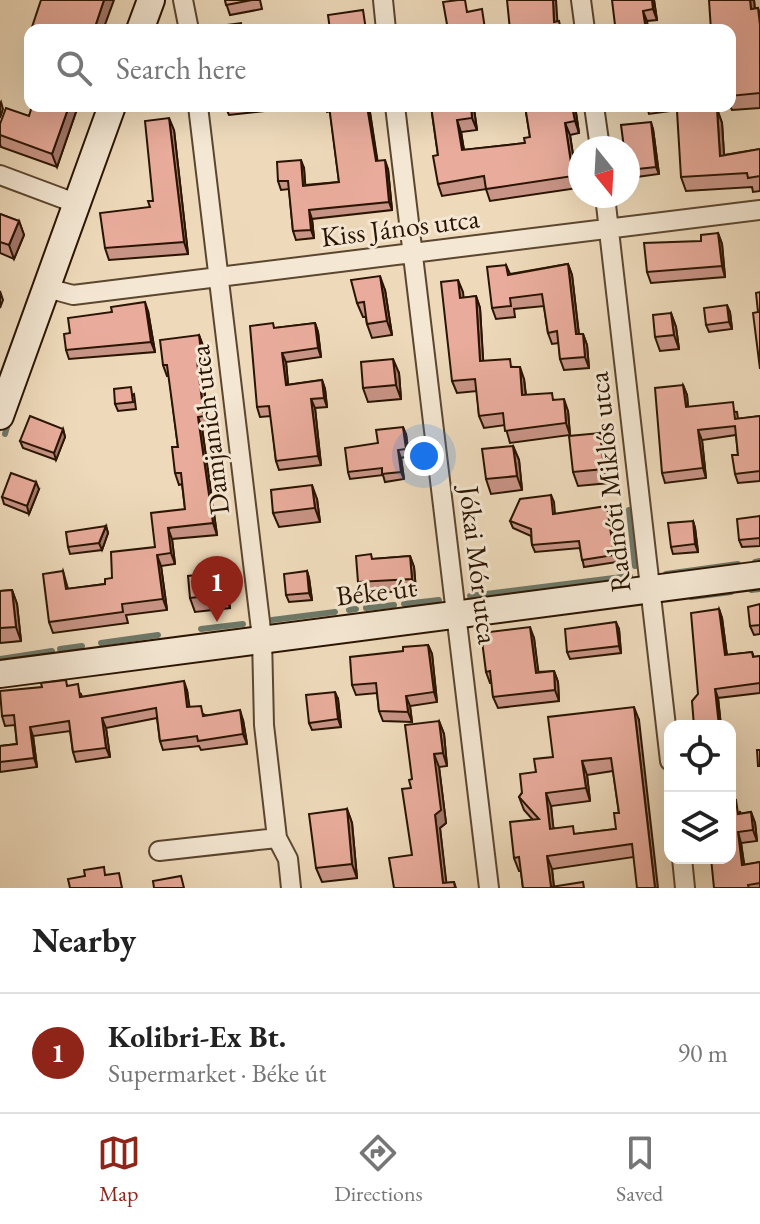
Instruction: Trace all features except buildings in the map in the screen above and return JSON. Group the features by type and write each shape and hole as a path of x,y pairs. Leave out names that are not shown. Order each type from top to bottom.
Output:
{"street":[{"path":"142,24 151,0"},
{"path":"183,0 188,24"},
{"path":"383,0 385,24"},
{"path":"581,0 584,24"},
{"path":"0,416 110,112"},
{"name":"Damjanich utca","path":"199,112 262,638 264,725 277,838 288,859 291,888"},
{"name":"Jókai Mór utca","path":"396,112 489,888"},
{"path":"595,112 598,136"},
{"path":"0,175 75,203"},
{"name":"Radnóti Miklós utca","path":"606,208 665,720"},
{"name":"Kiss János utca","path":"47,288 73,295 760,210"},
{"name":"Béke út","path":"0,674 760,575"},
{"path":"159,851 277,838"},
{"path":"683,864 685,888"}],"waterway":[{"path":"5,434 9,420"},
{"path":"629,510 635,566"},
{"path":"755,562 760,561"},
{"path":"666,574 738,564"},
{"path":"470,596 630,576"},
{"path":"751,590 760,589"},
{"path":"691,597 731,592"},
{"path":"404,604 439,600"},
{"path":"366,608 394,605"},
{"path":"349,610 356,609"},
{"path":"272,620 335,612"},
{"path":"201,629 243,624"},
{"path":"101,643 158,635"},
{"path":"60,649 82,646"},
{"path":"0,659 52,651"}],"place":[{"name":"Kolibri-Ex Bt.","path":"217,622"}]}
